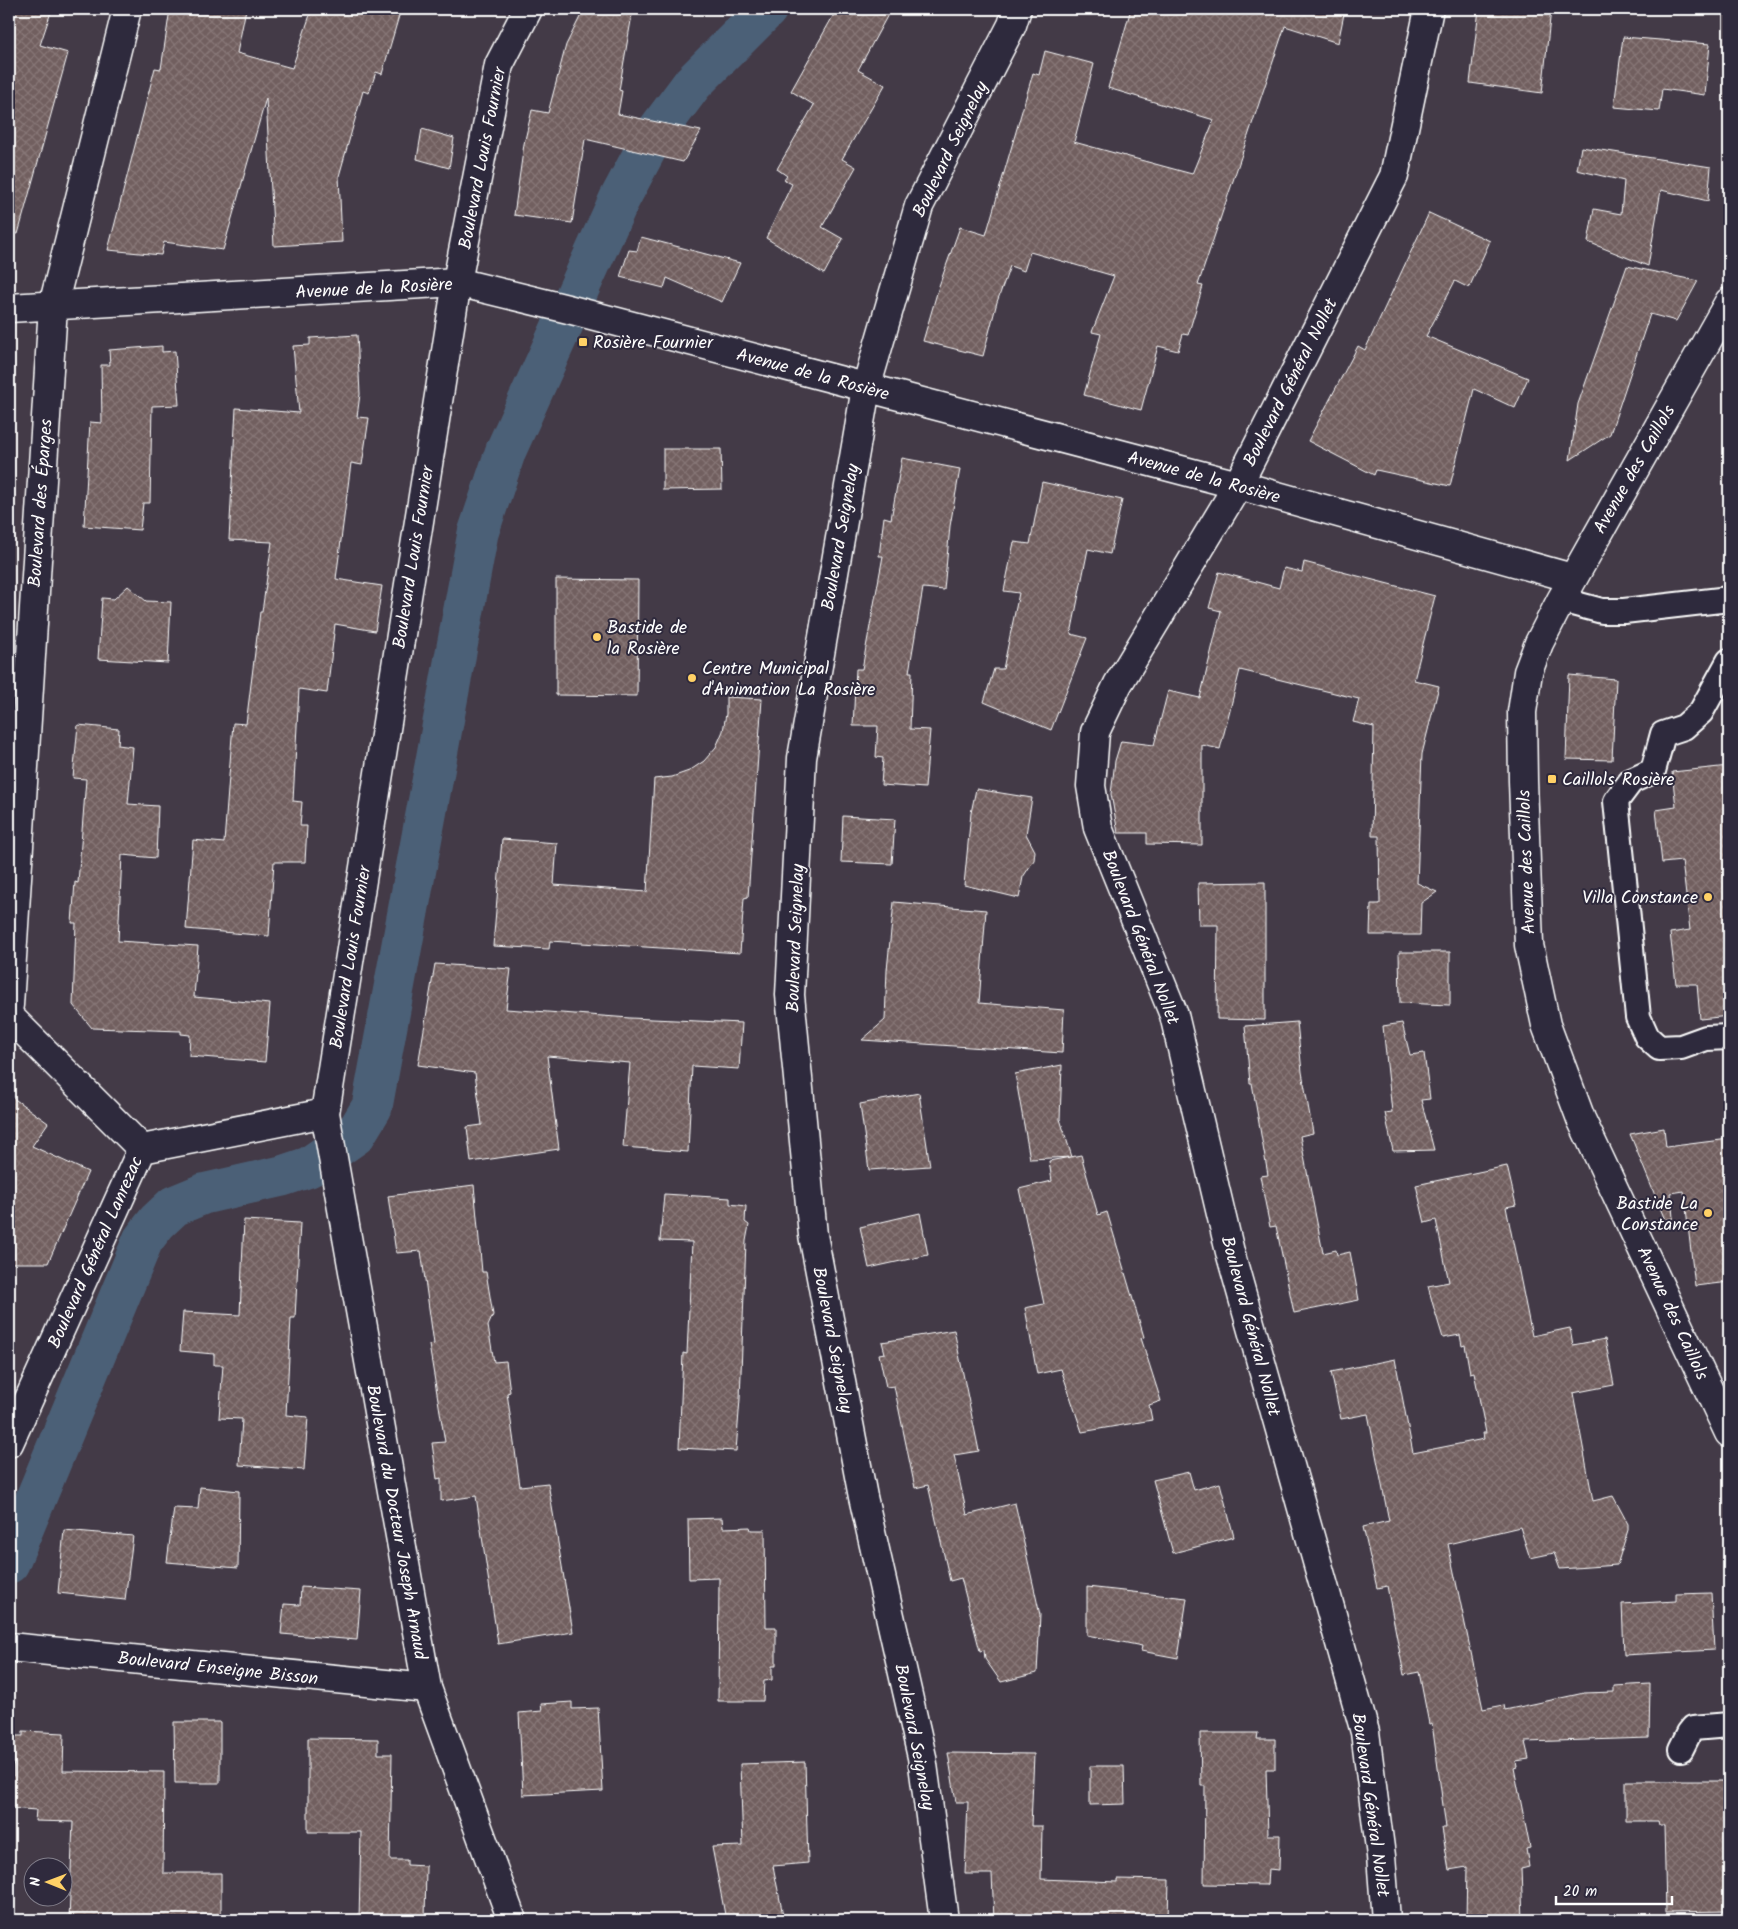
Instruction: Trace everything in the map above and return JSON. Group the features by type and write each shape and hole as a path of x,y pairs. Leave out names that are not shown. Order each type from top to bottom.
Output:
{"street":[{"name":"Boulevard des Éparges","path":"9,1005 53,306 128,9"},
{"name":"Boulevard Louis Fournier","path":"327,1125 457,282 499,65 528,9"},
{"name":"Boulevard Seignelay","path":"944,1920 922,1757 863,1497 813,1236 790,995 802,758 866,388 919,206 1012,24 1017,9"},
{"name":"Boulevard Général Nollet","path":"1386,1920 1381,1856 1364,1732 1230,1252 1174,1016 1098,828 1091,786 1095,732 1118,684 1238,485 1394,176 1429,9"},
{"name":"Avenue de la Rosière","path":"9,308 457,282 1238,485 1566,589"},
{"name":"Avenue des Caillols","path":"1726,1416 1580,1119 1546,1025 1529,945 1522,781 1522,712 1528,672 1539,643 1566,589 1729,302"},
{"path":"9,1016 142,1149"},
{"name":"Boulevard Général Lanrezac","path":"9,1443 142,1149 327,1125"},
{"name":"Boulevard du Docteur Joseph Arnaud","path":"327,1125 427,1688 512,1920"},
{"name":"Boulevard Enseigne Bisson","path":"9,1647 427,1688"}],"lane":[{"path":"1566,589 1602,611 1624,611 1729,599"},
{"path":"1729,661 1701,712 1684,727 1663,734 1653,771 1631,781 1616,801 1638,1016 1647,1037 1659,1048 1674,1048 1706,1038 1729,1037"},
{"path":"1680,1749 1693,1728 1729,1726"}],"building":[{"path":"9,9 52,9 40,45 68,53 18,234 9,233"},
{"path":"170,9 246,9 237,53 292,68 312,9 401,9 382,74 376,72 369,93 363,91 339,176 342,242 274,246 266,98 223,250 164,242 161,255 108,250 155,68 161,69"},
{"path":"584,9 633,9 619,90 622,91 618,114 701,131 683,162 585,139 572,223 514,215 524,144 532,110 548,113 566,45"},
{"path":"837,9 891,9 858,70 885,85 842,159 856,167 822,227 843,239 824,274 766,238 792,184 784,180 787,176 777,169 814,105 791,91"},
{"path":"1131,9 1345,9 1338,43 1285,26 1198,285 1203,286 1188,335 1183,334 1178,351 1158,346 1141,410 1084,395 1101,334 1092,332 1114,276 1030,252 1024,271 1010,266 997,302 983,356 923,341 939,286 960,227 986,235 1033,73 1039,75 1045,51 1094,64 1074,142 1192,174 1214,120 1108,88"},
{"path":"1479,9 1551,9 1542,93 1470,83"},
{"path":"1623,37 1710,44 1705,95 1662,89 1659,111 1614,107"},
{"path":"422,129 454,138 449,168 417,159"},
{"path":"1581,147 1711,167 1708,201 1661,190 1648,266 1588,242 1594,209 1621,214 1624,181 1577,170"},
{"path":"1429,213 1490,241 1469,288 1455,281 1426,336 1528,378 1515,408 1474,389 1450,486 1376,470 1374,475 1308,441 1358,346 1365,350"},
{"path":"641,237 740,263 722,302 667,278 664,288 620,277 629,250 637,251"},
{"path":"1627,266 1698,281 1676,321 1650,314 1610,434 1570,460 1578,404"},
{"path":"357,335 360,394 357,417 369,418 362,465 351,463 336,579 382,586 375,631 335,624 327,693 299,689 293,801 302,802 300,826 307,826 305,862 274,862 269,936 186,929 193,840 224,843 233,723 246,724 260,612 262,612 272,542 229,540 236,408 299,413 293,346 310,345 310,338"},
{"path":"162,346 162,352 175,351 179,405 152,406 150,503 143,503 140,530 84,526 90,422 102,423 101,365 110,365 109,350"},
{"path":"663,449 721,449 722,489 663,490"},
{"path":"902,458 960,469 950,526 944,590 923,588 909,672 912,672 910,729 930,730 925,788 881,785 883,758 876,757 878,726 853,726 856,669 862,669 883,556 879,556 884,517 891,519"},
{"path":"1042,482 1122,500 1110,554 1088,549 1071,634 1087,638 1051,730 984,702 994,669 1003,669 1019,593 1004,591 1014,542 1030,544"},
{"path":"1304,562 1435,596 1414,680 1439,686 1422,754 1417,883 1437,892 1421,903 1420,935 1370,935 1371,904 1380,904 1379,836 1372,836 1374,727 1353,722 1359,699 1240,670 1220,749 1202,745 1202,845 1147,844 1147,833 1118,833 1111,794 1115,761 1121,741 1154,745 1168,691 1200,698 1221,611 1209,608 1219,572 1279,588 1284,568 1302,572"},
{"name":"Bastide de la Rosière","path":"556,579 638,580 637,696 556,695"},
{"path":"128,586 146,601 171,602 168,663 98,659 102,598 114,599"},
{"path":"1569,675 1616,679 1612,760 1566,759"},
{"path":"726,697 762,699 748,897 744,898 740,953 550,941 549,949 493,946 502,839 557,843 554,885 647,892 654,779 672,777 689,771 704,761 716,747 723,731"},
{"path":"78,725 119,729 118,745 133,747 128,804 158,806 156,858 122,855 118,941 198,946 194,997 270,1004 265,1062 189,1056 190,1035 181,1034 181,1031 92,1028 73,1005 76,923 72,923 75,882 78,883 86,779 73,778"},
{"name":"Villa Constance","path":"1729,766 1729,1016 1700,1019 1697,984 1676,984 1670,933 1690,930 1682,861 1662,863 1656,810 1676,807 1672,772"},
{"path":"976,789 1032,798 1026,834 1035,851 1034,860 1023,877 1019,898 964,885 971,813"},
{"path":"843,816 895,819 892,864 841,862"},
{"path":"1265,882 1265,1020 1217,1019 1218,925 1199,925 1198,883"},
{"path":"894,902 986,910 979,1003 1064,1010 1062,1053 862,1040 885,1020 887,970"},
{"path":"1399,952 1450,952 1450,1005 1400,1003"},
{"path":"435,964 511,969 506,1009 630,1018 742,1023 739,1069 692,1066 688,1152 623,1147 630,1063 547,1056 559,1149 471,1162 467,1127 482,1125 475,1073 418,1065"},
{"path":"1297,1022 1302,1072 1313,1133 1300,1136 1323,1253 1336,1250 1337,1255 1350,1252 1359,1300 1294,1313 1276,1226 1270,1227 1260,1176 1268,1175 1252,1083 1250,1083 1245,1026"},
{"path":"1402,1023 1410,1055 1424,1053 1430,1099 1421,1100 1434,1150 1393,1151 1385,1113 1392,1112 1383,1026"},
{"path":"1062,1065 1060,1119 1072,1157 1030,1159 1015,1074"},
{"path":"919,1093 930,1166 869,1170 860,1104"},
{"path":"9,1095 48,1123 32,1146 88,1172 48,1263 9,1263"},
{"name":"Bastide La Constance","path":"1664,1128 1666,1147 1729,1139 1729,1282 1695,1286 1684,1191 1671,1193 1673,1218 1665,1220 1630,1134"},
{"path":"1081,1155 1098,1215 1107,1212 1144,1337 1141,1338 1161,1401 1149,1405 1152,1420 1082,1432 1061,1369 1037,1374 1025,1308 1044,1304 1019,1189 1052,1181 1049,1161"},
{"path":"1507,1166 1516,1205 1506,1207 1532,1336 1570,1328 1573,1345 1605,1339 1614,1385 1573,1393 1593,1501 1613,1496 1628,1524 1628,1530 1617,1565 1560,1569 1554,1553 1530,1558 1520,1527 1448,1544 1483,1709 1504,1705 1505,1710 1584,1693 1614,1692 1614,1686 1650,1684 1649,1738 1525,1742 1529,1759 1516,1761 1517,1767 1514,1768 1530,1848 1526,1849 1529,1867 1521,1869 1523,1920 1466,1920 1467,1867 1449,1870 1442,1828 1446,1828 1432,1723 1429,1724 1419,1672 1404,1675 1387,1586 1377,1588 1363,1527 1389,1521 1368,1414 1341,1419 1331,1372 1395,1359 1413,1453 1484,1439 1483,1433 1486,1433 1474,1372 1470,1373 1465,1345 1462,1346 1460,1335 1443,1338 1433,1305 1428,1286 1449,1282 1436,1220 1425,1223 1416,1185"},
{"path":"474,1185 482,1272 486,1272 493,1315 488,1326 494,1362 506,1361 510,1392 507,1393 520,1486 548,1483 573,1632 498,1644 476,1496 441,1501 441,1478 437,1479 432,1443 445,1442 429,1345 434,1344 421,1251 396,1253 388,1196"},
{"path":"664,1194 730,1198 730,1204 746,1206 745,1222 749,1225 746,1241 740,1399 736,1451 679,1448 683,1353 687,1354 692,1242 660,1241"},
{"path":"920,1213 928,1255 869,1268 860,1227"},
{"path":"244,1220 300,1223 295,1318 291,1318 286,1415 308,1417 304,1470 239,1465 242,1419 219,1418 223,1365 214,1365 214,1354 180,1351 183,1312 240,1315"},
{"path":"954,1330 979,1451 954,1455 967,1515 1015,1503 1040,1615 1037,1673 1001,1682 985,1659 984,1650 980,1651 961,1578 950,1581 928,1485 915,1488 894,1386 886,1387 879,1354 885,1353 882,1342"},
{"path":"1189,1472 1194,1490 1220,1483 1234,1537 1173,1553 1153,1480"},
{"path":"200,1487 239,1491 238,1568 167,1562 174,1508 198,1509"},
{"path":"722,1518 723,1528 750,1527 751,1530 765,1530 766,1627 776,1627 776,1666 772,1666 772,1680 764,1681 763,1701 718,1701 719,1578 689,1579 688,1519"},
{"path":"64,1530 133,1536 125,1600 58,1593"},
{"path":"301,1587 361,1591 357,1640 281,1634 284,1604 300,1605"},
{"path":"1087,1587 1187,1598 1178,1658 1141,1651 1142,1646 1087,1635"},
{"path":"1711,1593 1714,1650 1624,1655 1622,1604 1676,1601 1676,1594"},
{"path":"572,1702 572,1709 598,1708 603,1791 523,1795 519,1713 542,1711 541,1704"},
{"path":"174,1722 220,1722 220,1783 175,1783"},
{"path":"23,1731 64,1733 63,1771 164,1772 163,1873 221,1873 221,1920 69,1920 70,1906 72,1906 73,1822 35,1821 36,1810 9,1808 9,1776 13,1776 15,1736 23,1736"},
{"path":"1200,1733 1258,1733 1257,1739 1275,1739 1275,1769 1266,1769 1268,1835 1280,1835 1279,1870 1268,1869 1267,1885 1204,1884 1205,1786 1201,1786"},
{"path":"308,1738 378,1739 378,1754 392,1754 390,1860 407,1860 407,1865 426,1866 425,1920 359,1920 361,1832 308,1832"},
{"path":"948,1753 1034,1754 1031,1826 1042,1826 1041,1879 1117,1882 1117,1879 1169,1880 1168,1920 994,1920 992,1874 965,1874 968,1802 956,1802"},
{"path":"805,1762 808,1863 773,1866 784,1920 726,1920 712,1847 743,1846 740,1764"},
{"path":"1090,1766 1124,1766 1125,1804 1090,1805"},
{"path":"1626,1781 1729,1781 1729,1911 1666,1912 1664,1825 1659,1825 1658,1821 1626,1821"}],"waterway":[{"path":"9,1563 143,1240 157,1222 174,1206 203,1194 282,1176 309,1167 355,1135 372,1107 478,533 506,450 619,200 652,138 693,83 767,9"}],"place":[{"name":"Rosière Fournier","path":"583,342"},
{"name":"Bastide de la Rosière","path":"597,637"},
{"name":"Centre Municipal d'Animation La Rosière","path":"692,678"},
{"name":"Caillols Rosière","path":"1552,779"},
{"name":"Villa Constance","path":"1708,897"},
{"name":"Bastide La Constance","path":"1708,1213"}]}
